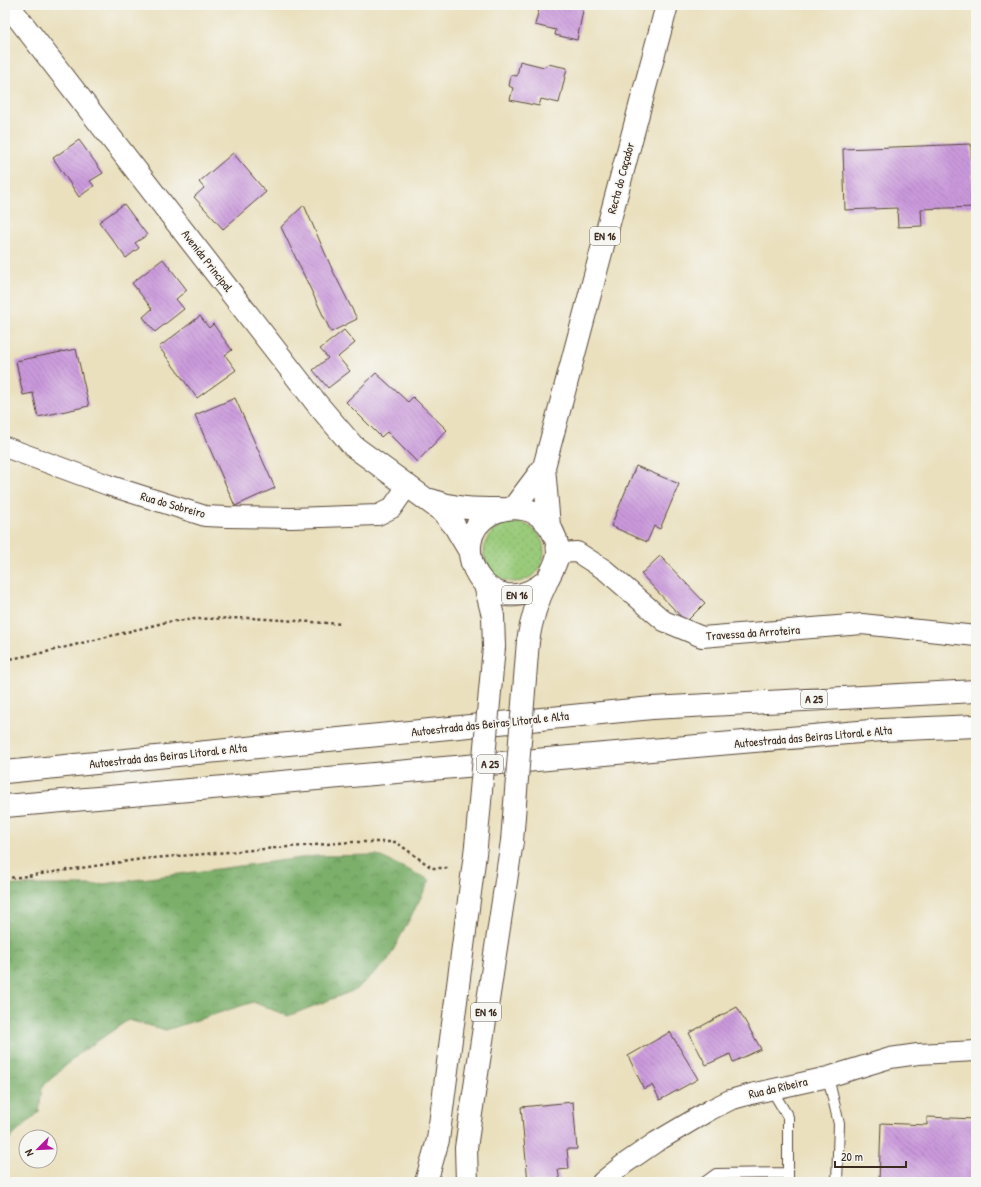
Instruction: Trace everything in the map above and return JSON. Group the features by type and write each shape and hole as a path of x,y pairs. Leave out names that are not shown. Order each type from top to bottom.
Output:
{"main road":[{"name":"Avenida Principal","path":"8,5 318,405 353,446 442,511 454,525 470,552"},
{"name":"Recta do Caçador","path":"544,467 667,5"},
{"name":"EN 16","path":"544,467 507,508 488,516 479,523 472,535 470,552 472,564 477,576 486,585 497,592 511,595 524,594 537,589 547,580"},
{"name":"EN 16","path":"544,467 549,526"},
{"name":"Avenida Principal","path":"416,492 442,505 460,508 507,508"},
{"name":"EN 16","path":"467,1182 466,1148 512,841 528,641 536,609 547,580 554,567 558,553 555,538 549,526 539,516 527,509 507,508"},
{"name":"EN 16","path":"426,1182 438,1140 475,856 494,647 493,616 486,585"},
{"name":"Autoestrada das Beiras Litoral e Alta","path":"5,772 652,708 976,691"},
{"name":"Autoestrada das Beiras Litoral e Alta","path":"5,806 874,731 976,726"}],"street":[{"name":"Rua do Sobreiro","path":"5,447 108,485 205,516 292,518 378,515 392,508 416,492"},
{"name":"Travessa da Arroteira","path":"558,553 576,552 605,570 664,621 702,637 862,624 976,636"},
{"name":"Rua da Ribeira","path":"602,1182 624,1164 710,1110 730,1100 828,1076 890,1058 918,1054 976,1051"}],"lane":[{"path":"828,1076 839,1124 837,1182"},
{"path":"705,1182 716,1174 788,1178 788,1117 772,1090"}],"path":[{"path":"5,660 46,652 167,622 195,619 251,618 342,624"},
{"path":"5,878 142,859 351,842 396,842 432,868 475,856"}],"green space":[{"path":"514,522 530,527 535,531 539,536 544,552 539,568 535,573 530,577 514,582 498,577 493,573 489,568 484,552 489,536 493,531 498,527"},
{"path":"377,855 430,880 387,962 355,990 288,1016 253,1002 166,1030 128,1020 80,1053 42,1087 39,1112 20,1129 18,1129 18,1131 5,1143 5,885 96,885 316,856"}],"building":[{"path":"540,5 584,6 577,40 555,35 556,30 535,25"},
{"path":"520,61 544,67 548,64 567,68 559,103 541,99 539,106 510,100 513,88 509,86 511,75 517,76"},
{"path":"79,140 103,173 90,181 94,186 79,197 53,158"},
{"path":"971,144 974,207 921,209 922,226 898,227 897,208 845,210 843,149"},
{"path":"233,153 266,192 223,229 194,197 204,188 199,182"},
{"path":"124,204 147,235 135,243 139,248 126,258 99,222"},
{"path":"304,205 332,269 357,319 331,332 281,227"},
{"path":"163,259 187,290 176,299 184,309 155,332 143,317 152,309 132,283"},
{"path":"200,316 209,328 213,324 232,350 225,355 236,370 197,398 159,347"},
{"path":"344,330 355,343 338,357 350,371 328,388 313,370 328,358 320,349"},
{"path":"76,349 89,406 38,417 33,393 23,395 16,361"},
{"path":"376,373 408,402 413,397 447,430 417,462 387,432 381,437 346,402"},
{"path":"235,398 275,488 235,506 195,415"},
{"path":"636,466 679,484 660,529 654,526 647,542 611,526"},
{"path":"660,556 705,603 686,622 641,574"},
{"path":"737,1007 761,1049 733,1062 730,1054 706,1065 689,1033"},
{"path":"670,1032 698,1079 660,1100 652,1085 644,1089 628,1056"},
{"path":"573,1102 577,1149 567,1149 569,1169 558,1170 560,1181 528,1182 521,1107"},
{"path":"927,1117 976,1119 976,1182 879,1182 881,1123 927,1125"}]}
